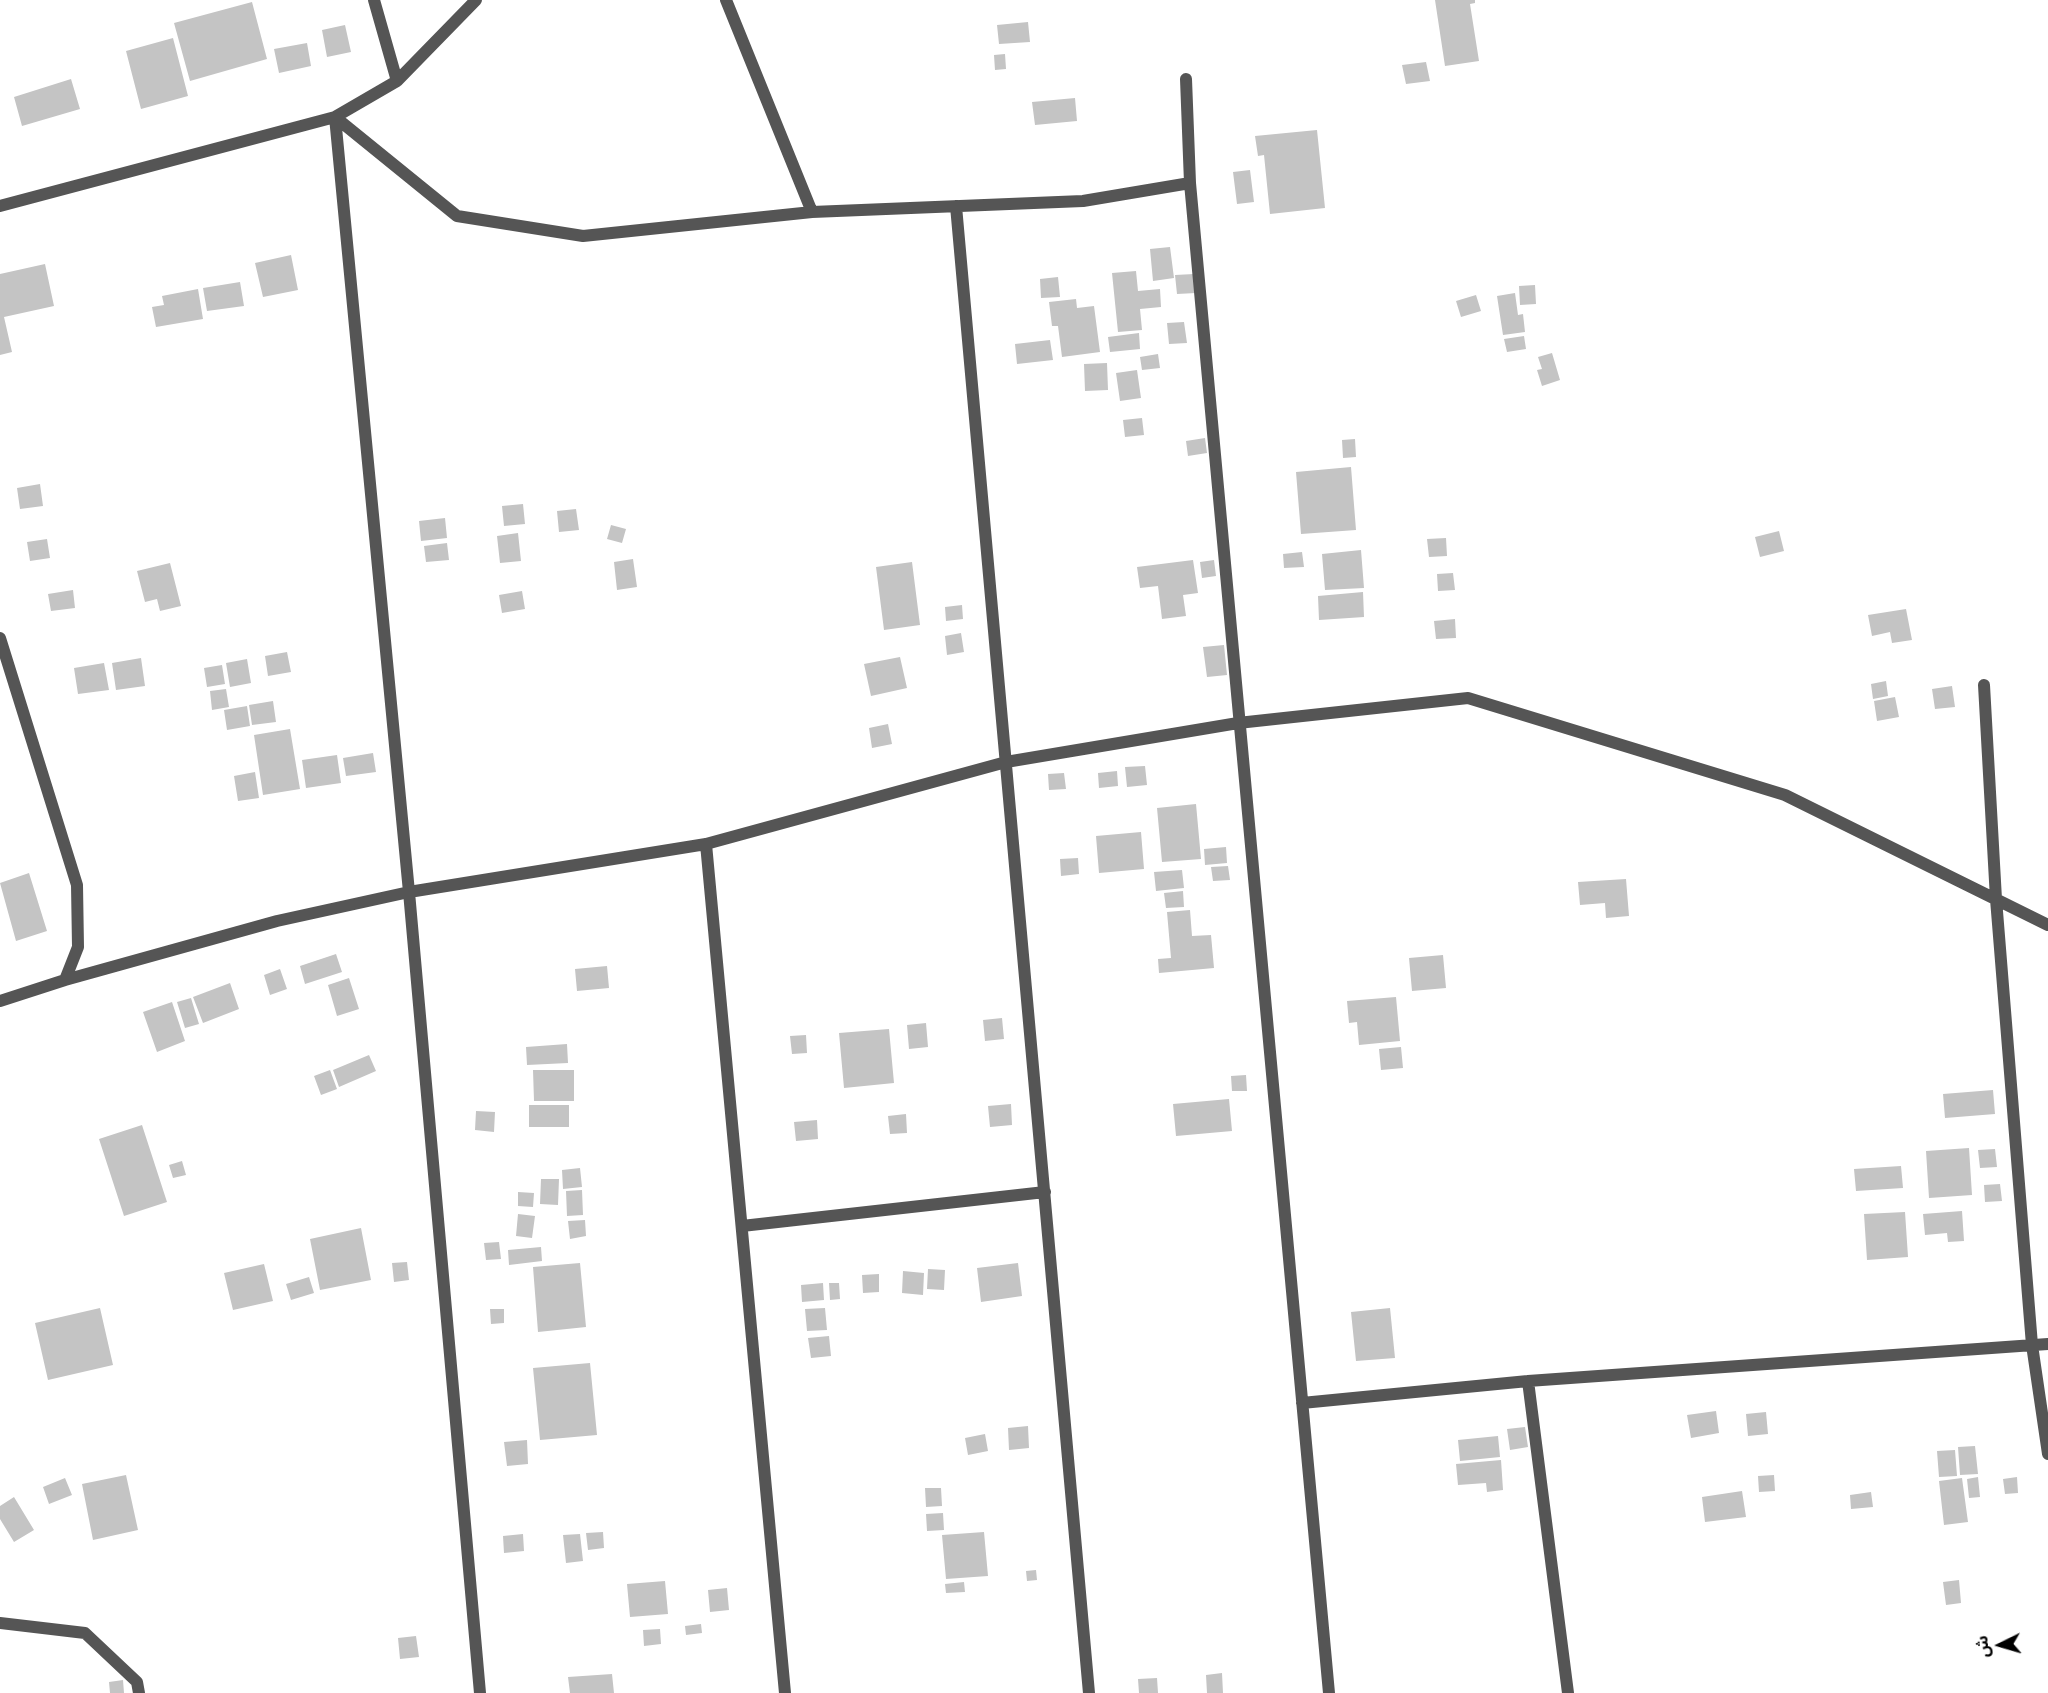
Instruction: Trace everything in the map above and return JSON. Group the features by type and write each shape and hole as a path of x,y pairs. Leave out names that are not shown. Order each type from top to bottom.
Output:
{"street":[{"path":"374,0 397,81"},
{"path":"0,206 335,117 397,81 476,0"},
{"path":"726,0 812,212"},
{"path":"1186,79 1190,183 1329,1693"},
{"path":"335,117 457,216 583,236 812,212 1083,201 1190,183"},
{"path":"335,117 409,892 480,1693"},
{"path":"956,206 1089,1693"},
{"path":"0,638 77,885 78,947 64,980"},
{"path":"1984,685 1996,899 2032,1345 2048,1454"},
{"path":"0,1001 64,980 277,921 409,892 706,844 1006,762 1238,723 1468,698 1785,795 2048,925"},
{"path":"706,844 785,1693"},
{"path":"742,1226 1045,1192"},
{"path":"1302,1403 1528,1381 2048,1344"},
{"path":"1528,1381 1568,1693"},
{"path":"0,1623 85,1633 137,1682 139,1693"}],"building":[{"path":"1435,0 1475,0 1475,3 1470,4 1479,61 1445,66"},
{"path":"252,2 267,59 190,81 174,23"},
{"path":"1028,22 1030,42 999,44 997,25"},
{"path":"345,25 351,52 327,57 322,30"},
{"path":"173,38 188,96 141,109 126,51"},
{"path":"307,43 311,66 279,73 274,49"},
{"path":"1005,54 1006,69 995,70 994,55"},
{"path":"1426,62 1430,81 1406,84 1402,65"},
{"path":"71,79 80,109 22,126 14,97"},
{"path":"1075,98 1077,121 1035,125 1032,102"},
{"path":"1317,130 1325,208 1270,214 1264,155 1258,156 1255,136"},
{"path":"1250,170 1254,202 1237,204 1233,172"},
{"path":"1170,247 1174,278 1153,281 1150,249"},
{"path":"291,255 298,290 263,297 255,263"},
{"path":"45,264 54,306 4,317 12,352 0,355 0,274"},
{"path":"1136,271 1138,291 1160,289 1161,307 1140,309 1142,330 1118,332 1112,273"},
{"path":"1194,274 1196,293 1177,294 1175,275"},
{"path":"1058,277 1060,297 1041,298 1040,279"},
{"path":"240,282 244,306 207,311 203,288"},
{"path":"1535,285 1536,304 1520,305 1519,286"},
{"path":"198,289 203,319 156,327 152,307 164,305 162,296"},
{"path":"1515,293 1518,315 1523,314 1525,332 1503,335 1497,296"},
{"path":"1476,295 1481,311 1461,317 1456,301"},
{"path":"1076,299 1077,308 1094,306 1100,352 1062,357 1058,326 1052,326 1049,302"},
{"path":"1184,322 1187,343 1169,344 1167,323"},
{"path":"1139,333 1140,349 1110,352 1108,337"},
{"path":"1524,336 1526,349 1507,352 1504,339"},
{"path":"1050,340 1053,360 1017,364 1015,344"},
{"path":"1552,353 1560,380 1542,386 1537,370 1542,369 1538,357"},
{"path":"1158,354 1160,368 1142,370 1140,357"},
{"path":"1107,363 1108,390 1085,391 1084,364"},
{"path":"1137,370 1141,398 1120,401 1116,373"},
{"path":"1142,418 1144,435 1125,437 1123,420"},
{"path":"1205,438 1207,453 1188,456 1186,441"},
{"path":"1355,439 1356,457 1343,458 1342,440"},
{"path":"1351,467 1356,530 1301,534 1296,472"},
{"path":"40,484 43,506 20,509 17,488"},
{"path":"523,504 525,524 504,526 502,506"},
{"path":"576,509 579,530 559,532 557,511"},
{"path":"445,518 447,538 421,541 419,521"},
{"path":"611,525 626,529 622,543 607,539"},
{"path":"1779,531 1784,551 1760,557 1755,537"},
{"path":"518,533 521,561 500,563 497,536"},
{"path":"1446,538 1447,556 1429,557 1427,539"},
{"path":"47,539 50,558 30,561 27,542"},
{"path":"447,543 449,560 426,562 424,546"},
{"path":"1361,550 1364,588 1325,590 1322,554"},
{"path":"1302,552 1304,567 1284,568 1283,554"},
{"path":"633,559 637,587 617,590 614,562"},
{"path":"1193,560 1198,593 1183,595 1186,616 1162,619 1158,586 1140,588 1137,567"},
{"path":"1214,560 1216,576 1202,578 1200,562"},
{"path":"912,562 920,625 884,630 876,567"},
{"path":"170,563 181,606 160,611 157,599 145,602 137,571"},
{"path":"1453,573 1455,590 1438,591 1437,574"},
{"path":"73,590 75,608 51,611 48,594"},
{"path":"522,591 525,609 502,613 499,595"},
{"path":"1363,592 1364,617 1319,620 1318,596"},
{"path":"962,605 963,619 946,621 945,607"},
{"path":"1906,609 1912,640 1892,643 1890,632 1872,636 1868,615"},
{"path":"1455,619 1456,638 1436,639 1434,621"},
{"path":"961,633 964,652 947,655 945,636"},
{"path":"1224,645 1227,675 1207,677 1203,647"},
{"path":"287,652 291,672 268,676 265,656"},
{"path":"900,657 907,688 871,696 864,664"},
{"path":"141,658 145,686 116,690 112,663"},
{"path":"247,659 251,683 230,687 226,663"},
{"path":"104,663 109,690 78,694 74,668"},
{"path":"222,665 225,684 207,687 204,668"},
{"path":"1886,681 1888,696 1873,699 1871,684"},
{"path":"1952,686 1955,707 1935,709 1932,689"},
{"path":"226,689 229,707 212,710 210,691"},
{"path":"1895,697 1899,717 1877,721 1874,701"},
{"path":"273,701 276,722 252,725 249,705"},
{"path":"247,706 250,726 227,730 224,710"},
{"path":"888,724 892,744 872,748 869,728"},
{"path":"290,729 300,789 263,795 254,735"},
{"path":"373,753 376,772 346,776 343,758"},
{"path":"337,755 341,783 306,788 302,760"},
{"path":"1145,766 1147,785 1127,787 1125,767"},
{"path":"1117,771 1118,786 1099,788 1098,773"},
{"path":"255,772 259,798 238,801 234,776"},
{"path":"1064,773 1066,789 1049,790 1048,774"},
{"path":"1196,804 1201,859 1162,862 1157,808"},
{"path":"1141,832 1144,869 1099,873 1096,836"},
{"path":"1226,847 1227,863 1205,865 1204,849"},
{"path":"1078,858 1079,874 1061,876 1060,859"},
{"path":"1228,866 1230,880 1213,881 1211,867"},
{"path":"1182,870 1184,888 1156,891 1154,872"},
{"path":"29,873 47,931 16,941 0,883"},
{"path":"1626,879 1629,916 1606,918 1605,903 1580,905 1578,882"},
{"path":"1183,891 1184,907 1166,908 1164,893"},
{"path":"1190,910 1192,936 1211,935 1214,968 1159,973 1158,959 1171,958 1167,912"},
{"path":"336,954 342,972 305,984 300,966"},
{"path":"1443,955 1446,988 1412,991 1409,958"},
{"path":"607,966 609,988 577,991 575,969"},
{"path":"280,969 287,989 270,995 264,975"},
{"path":"349,978 359,1009 337,1016 328,985"},
{"path":"230,983 239,1009 203,1023 193,997"},
{"path":"1396,997 1400,1041 1359,1045 1357,1022 1349,1023 1347,1001"},
{"path":"191,998 199,1024 185,1028 177,1002"},
{"path":"172,1002 185,1041 157,1052 143,1012"},
{"path":"1002,1018 1004,1039 985,1041 983,1020"},
{"path":"926,1023 928,1047 909,1049 907,1025"},
{"path":"889,1029 894,1083 844,1088 839,1033"},
{"path":"806,1035 807,1053 792,1054 790,1036"},
{"path":"567,1044 568,1063 527,1065 526,1047"},
{"path":"1401,1047 1403,1068 1381,1070 1379,1049"},
{"path":"369,1055 376,1071 339,1087 333,1070"},
{"path":"330,1070 337,1089 321,1095 314,1076"},
{"path":"533,1070 574,1070 574,1101 534,1101"},
{"path":"1246,1075 1247,1091 1232,1091 1231,1076"},
{"path":"1993,1090 1995,1114 1945,1118 1943,1094"},
{"path":"1229,1099 1232,1131 1176,1136 1173,1104"},
{"path":"1011,1104 1012,1125 990,1127 988,1106"},
{"path":"529,1105 569,1105 569,1127 529,1127"},
{"path":"476,1111 495,1112 494,1132 475,1130"},
{"path":"906,1114 907,1133 890,1134 888,1116"},
{"path":"817,1120 818,1139 796,1141 794,1122"},
{"path":"142,1125 167,1202 124,1216 99,1139"},
{"path":"1969,1148 1972,1195 1929,1198 1926,1151"},
{"path":"1995,1149 1997,1167 1980,1168 1978,1150"},
{"path":"182,1161 186,1175 173,1178 169,1165"},
{"path":"1901,1166 1903,1188 1856,1191 1854,1169"},
{"path":"580,1168 582,1187 563,1189 562,1170"},
{"path":"541,1179 559,1179 558,1205 540,1204"},
{"path":"2000,1184 2002,1201 1985,1202 1984,1185"},
{"path":"582,1190 583,1215 567,1216 566,1191"},
{"path":"518,1192 534,1193 533,1207 518,1206"},
{"path":"1962,1211 1964,1241 1948,1242 1947,1233 1925,1235 1923,1214"},
{"path":"1905,1212 1908,1257 1867,1260 1864,1214"},
{"path":"518,1214 535,1216 532,1238 516,1236"},
{"path":"585,1220 586,1236 570,1239 568,1221"},
{"path":"361,1228 371,1280 320,1290 310,1239"},
{"path":"499,1242 501,1259 486,1260 484,1243"},
{"path":"541,1247 542,1261 509,1265 508,1250"},
{"path":"407,1262 409,1280 394,1282 392,1263"},
{"path":"580,1263 586,1327 538,1332 533,1267"},
{"path":"1018,1263 1022,1296 981,1302 977,1268"},
{"path":"264,1264 273,1301 233,1310 224,1273"},
{"path":"928,1269 945,1270 944,1290 927,1289"},
{"path":"903,1271 924,1273 923,1295 902,1293"},
{"path":"879,1274 879,1292 863,1293 862,1275"},
{"path":"309,1277 314,1293 291,1300 286,1284"},
{"path":"823,1283 824,1300 802,1302 801,1285"},
{"path":"829,1283 839,1283 840,1299 830,1300"},
{"path":"100,1308 113,1365 48,1380 35,1323"},
{"path":"825,1308 827,1330 807,1331 805,1309"},
{"path":"1390,1308 1395,1358 1356,1361 1351,1312"},
{"path":"490,1309 504,1309 504,1323 491,1324"},
{"path":"829,1336 831,1356 811,1358 808,1338"},
{"path":"590,1363 597,1435 540,1440 533,1368"},
{"path":"1716,1411 1719,1433 1691,1438 1687,1415"},
{"path":"1766,1412 1768,1434 1748,1436 1746,1414"},
{"path":"1028,1426 1029,1448 1009,1450 1008,1428"},
{"path":"1525,1427 1528,1447 1510,1450 1507,1429"},
{"path":"985,1434 988,1451 968,1455 965,1438"},
{"path":"1498,1436 1500,1457 1460,1461 1458,1440"},
{"path":"527,1440 528,1464 507,1466 504,1442"},
{"path":"1975,1446 1978,1474 1960,1475 1958,1447"},
{"path":"1955,1450 1957,1476 1939,1477 1937,1451"},
{"path":"1501,1460 1503,1490 1487,1492 1486,1483 1458,1485 1456,1464"},
{"path":"126,1475 138,1530 93,1540 82,1484"},
{"path":"1774,1475 1775,1491 1759,1492 1758,1476"},
{"path":"1978,1477 1980,1497 1969,1498 1967,1479"},
{"path":"2017,1477 2018,1493 2005,1494 2003,1479"},
{"path":"65,1478 72,1495 49,1504 43,1487"},
{"path":"1962,1478 1968,1522 1944,1525 1939,1481"},
{"path":"925,1488 941,1488 942,1506 926,1507"},
{"path":"1742,1491 1746,1517 1705,1522 1702,1497"},
{"path":"1871,1492 1873,1507 1851,1509 1850,1495"},
{"path":"14,1497 34,1530 14,1542 0,1519 0,1506"},
{"path":"943,1513 944,1530 927,1531 926,1514"},
{"path":"603,1532 604,1548 588,1550 586,1533"},
{"path":"984,1532 988,1576 946,1579 942,1535"},
{"path":"523,1534 524,1551 504,1553 503,1536"},
{"path":"580,1534 583,1561 566,1563 563,1535"},
{"path":"1036,1570 1037,1580 1027,1581 1026,1571"},
{"path":"1959,1580 1961,1603 1946,1605 1943,1582"},
{"path":"665,1581 668,1614 630,1617 627,1584"},
{"path":"964,1582 965,1592 946,1593 945,1584"},
{"path":"727,1588 729,1610 710,1612 708,1590"},
{"path":"701,1624 702,1633 686,1635 685,1626"},
{"path":"660,1629 661,1644 644,1646 643,1630"},
{"path":"416,1636 419,1657 400,1659 398,1638"},
{"path":"1222,1673 1223,1693 1207,1693 1206,1675"},
{"path":"612,1674 614,1693 570,1693 568,1677"},
{"path":"1157,1678 1158,1693 1139,1693 1138,1679"},
{"path":"123,1680 124,1693 110,1693 109,1682"}]}
